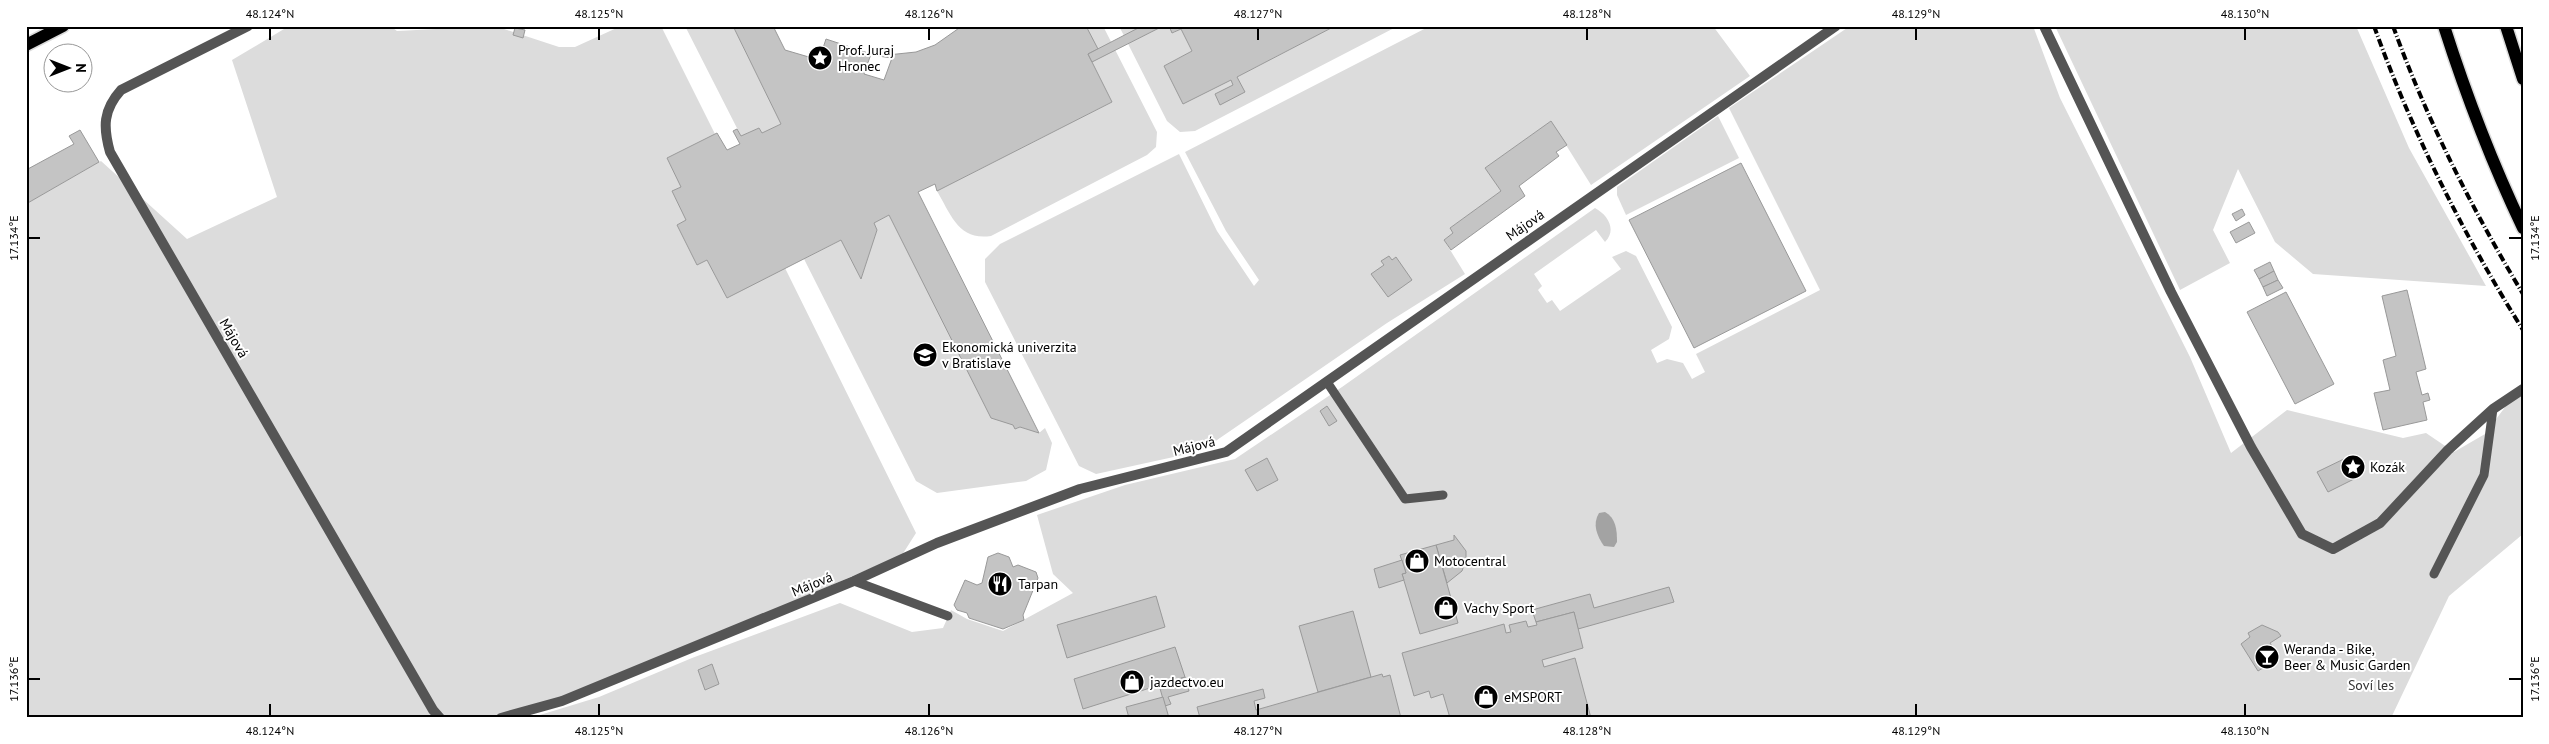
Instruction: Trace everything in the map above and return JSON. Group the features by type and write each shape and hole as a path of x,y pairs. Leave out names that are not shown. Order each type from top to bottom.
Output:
{"main road":[{"path":"26,45 63,26"},
{"path":"2444,26 2459,73 2502,184 2523,228"},
{"path":"2506,26 2523,79"}],"street":[{"name":"Májová","path":"248,26 121,90 110,103 106,116 106,140 115,161 433,710 440,718"},
{"name":"Májová","path":"501,718 562,701 854,581 937,543 1080,489 1226,452 1836,26"},
{"path":"2044,26 2176,300 2251,447 2302,534 2333,549 2380,523 2448,450 2493,409 2523,389"}],"lane":[{"path":"1327,382 1405,499 1443,496"},
{"path":"2434,574 2484,475 2493,409"},
{"path":"854,581 948,616"}],"green space":[{"path":"289,26 390,26 397,31 495,26 559,47 575,47 621,26 661,26 715,134 667,158 681,187 672,191 686,220 677,225 697,265 707,260 727,298 785,268 916,533 902,555 651,662 509,718 26,718 26,204 101,161 187,239 277,197 232,60"},
{"path":"685,26 733,26 781,124 762,133 759,128 741,136"},
{"path":"1086,26 1103,26 1157,132 1156,147 1147,155 991,236 971,234 964,230 952,217 937,191 1112,102 1088,54"},
{"path":"1119,26 1169,26 1173,33 1181,29 1192,51 1164,66 1183,103 1231,80 1233,85 1237,77 1335,26 1398,26 1195,131 1180,132 1167,121"},
{"path":"1430,26 1713,26 1750,76 1591,185 1551,121 1485,168 1501,191 1450,228 1453,233 1444,240 1465,274 1387,323 1201,451 1096,474 1079,466 985,282 985,259 1000,244 1179,154 1217,231 1254,286 1259,280 1226,231 1185,152"},
{"name":"Soví les","path":"1850,26 2033,26 2060,98 2190,357 2231,453 2287,410 2403,438 2426,433 2454,452 2485,434 2523,383 2523,534 2449,596 2391,718 530,718 599,697 692,658 840,603 912,632 943,628 951,610 967,619 1003,631 1073,593 1053,574 1037,515 1125,485 1235,459 1342,387 1595,208 1604,215 1609,223 1611,228 1609,237 1605,242 1596,230 1534,274 1542,286 1538,290 1547,303 1552,300 1560,311 1621,269 1612,257 1626,251 1636,256 1672,327 1669,339 1651,350 1657,363 1667,359 1683,363 1692,379 1705,372 1696,354 1820,290 1729,108"},
{"path":"2055,26 2356,26 2409,148 2486,286 2313,274 2275,242 2238,169 2213,230 2230,263 2180,290"},
{"path":"1718,116 1739,158 1626,215 1617,195 1617,187"},
{"path":"889,215 987,408 1016,429 1020,427 1039,433 1045,428 1052,443 1046,470 1026,481 937,493 916,481 804,259 841,240 861,279 877,230 874,223"}],"shaded area":[{"path":"1605,512 1612,518 1615,525 1617,542 1614,547 1604,546 1596,530 1596,521 1599,513"}],"building":[{"path":"733,26 773,26 785,50 819,60 826,39 871,54 864,74 884,80 892,58 878,56 916,52 935,45 962,26 1086,26 1098,49 1088,54 1112,102 937,191 935,184 918,192 1039,433 1020,427 1015,429 1013,425 991,418 889,215 874,223 877,230 861,279 841,240 727,298 707,260 697,265 677,225 686,220 672,191 681,187 667,158 717,133 727,150 740,144 733,131 737,129 741,136 759,128 762,133 781,124"},
{"path":"1142,26 1163,26 1092,62 1088,54"},
{"path":"1169,26 1335,26 1237,77 1245,92 1220,105 1215,94 1233,85 1231,80 1183,104 1164,66 1192,51 1181,29 1172,33"},
{"path":"515,28 525,30 523,38 513,35"},
{"path":"1551,121 1567,145 1556,152 1559,156 1519,186 1525,196 1451,250 1444,240 1453,233 1450,228 1501,191 1485,168"},
{"path":"80,130 99,162 26,204 26,170 74,144 69,136"},
{"path":"1741,163 1806,291 1694,348 1629,220"},
{"path":"2242,209 2245,215 2236,221 2232,214"},
{"path":"2249,222 2255,233 2236,243 2230,232"},
{"path":"1389,256 1392,260 1396,257 1412,280 1388,297 1371,274 1384,265 1381,261"},
{"path":"2270,262 2274,271 2259,279 2254,270"},
{"path":"2274,271 2278,280 2263,287 2259,279"},
{"path":"2278,280 2283,288 2267,296 2263,287"},
{"path":"2407,290 2426,369 2416,372 2422,395 2428,393 2430,400 2423,402 2427,420 2383,430 2374,393 2390,390 2383,360 2396,356 2382,296"},
{"path":"2286,292 2334,384 2295,404 2247,312"},
{"path":"1327,406 1337,421 1329,426 1320,411"},
{"path":"2348,457 2358,477 2328,492 2317,472"},
{"path":"1267,458 1278,480 1257,491 1245,470"},
{"path":"1454,535 1466,551 1466,560 1462,571 1447,583 1436,545 1454,540"},
{"path":"1436,545 1458,623 1420,634 1402,574 1406,573 1400,555"},
{"path":"998,553 1009,557 1013,567 1018,565 1036,572 1038,578 1023,615 1024,620 1003,629 969,618 967,613 957,610 954,605 965,580 977,585 982,583 988,557"},
{"path":"1402,560 1406,573 1402,574 1404,580 1379,588 1374,569"},
{"path":"1669,587 1674,602 1578,629 1574,612 1536,622 1532,610 1590,594 1594,608"},
{"path":"1156,596 1165,627 1067,658 1057,625"},
{"path":"1353,611 1371,677 1318,692 1299,626"},
{"path":"1574,612 1583,648 1542,660 1544,667 1575,658 1591,718 1450,718 1443,694 1431,698 1429,691 1414,696 1402,653 1504,624 1506,633 1511,632 1509,625 1526,621 1528,627 1537,625 1536,622"},
{"path":"2262,625 2278,632 2281,636 2270,643 2279,658 2258,671 2241,644 2250,637 2248,633"},
{"path":"1175,647 1185,677 1083,709 1074,679"},
{"path":"712,664 719,684 705,690 698,670"},
{"path":"1382,674 1383,677 1390,675 1401,718 1200,718 1197,707 1263,689 1265,698 1254,701 1256,710"},
{"path":"1185,677 1189,691 1168,697 1171,704 1165,706 1159,685"},
{"path":"1163,697 1169,718 1129,718 1126,707"}],"railway":[{"path":"2374,26 2405,105 2440,182 2480,257 2523,330"},
{"path":"2393,26 2420,96 2468,197 2523,294"}],"place":[{"name":"Prof. Juraj Hronec","path":"820,58"},
{"name":"Ekonomická univerzita v Bratislave","path":"925,355"},
{"name":"Kozák","path":"2353,467"},
{"name":"Motocentral","path":"1417,561"},
{"name":"Tarpan","path":"1000,584"},
{"name":"Vachy Sport","path":"1446,608"},
{"name":"Weranda - Bike, Beer & Music Garden","path":"2267,657"},
{"name":"jazdectvo.eu","path":"1132,682"},
{"name":"eMSPORT","path":"1486,697"}]}
